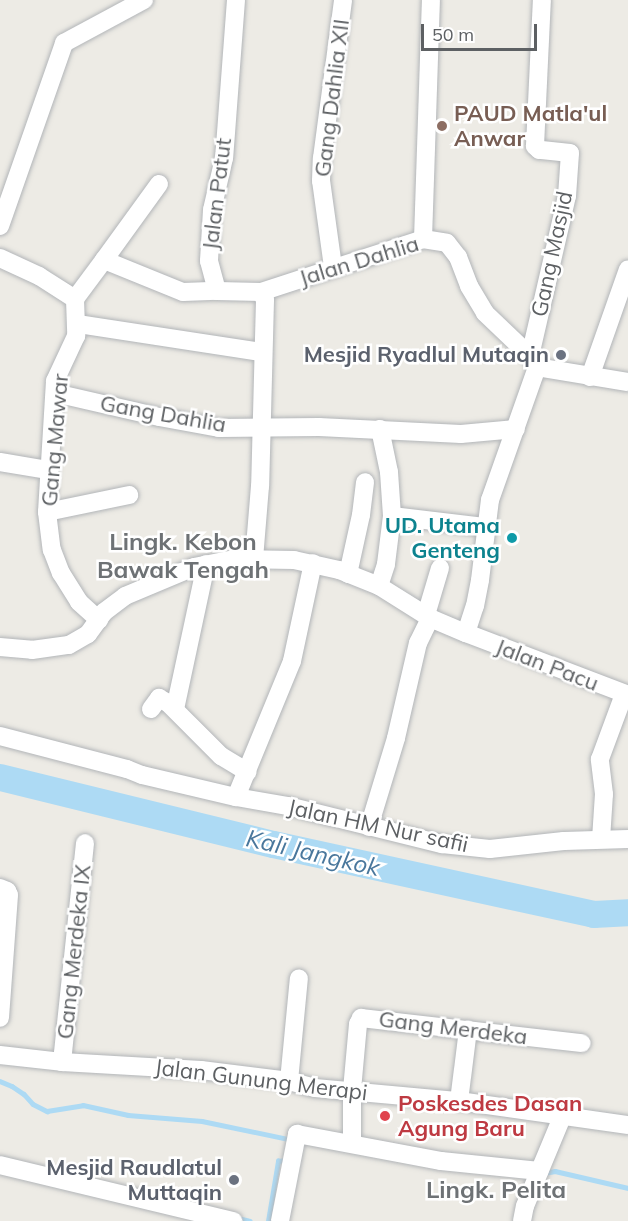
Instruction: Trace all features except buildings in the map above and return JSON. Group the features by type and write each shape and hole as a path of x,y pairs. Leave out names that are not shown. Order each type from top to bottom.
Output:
{"street":[{"path":"0,226 64,43 144,0"},
{"name":"Jalan Patut","path":"217,291 209,261 209,237 224,158 236,0"},
{"name":"Gang Dahlia XII","path":"333,267 321,181 343,0"},
{"path":"423,239 431,0"},
{"name":"Gang Masjid","path":"466,633 478,589 484,527 495,483 516,429 534,361 567,196 570,153 539,150 535,146 542,0"},
{"path":"0,258 39,276 75,299 159,184"},
{"name":"Jalan Dahlia","path":"261,292 423,239 447,243 458,257 469,286 485,313 534,361"},
{"path":"104,260 183,292 261,292 266,300 262,352 260,486 254,559"},
{"path":"590,377 628,269"},
{"name":"Gang Mawar","path":"75,299 78,324 76,336 58,370 48,470 47,512 52,550 61,573 79,602 99,620"},
{"path":"78,324 262,352"},
{"path":"534,361 590,377 628,382"},
{"name":"Gang Dahlia","path":"55,393 219,428 260,426 461,434 516,429"},
{"path":"379,586 386,564 392,516 388,472 380,429"},
{"path":"0,462 48,470"},
{"path":"348,573 361,515 365,482"},
{"path":"47,512 129,495"},
{"path":"392,516 484,527"},
{"name":"Jalan Pacu","path":"0,647 32,650 69,645 88,634 114,602 172,574 206,564 277,558 313,563 348,573 379,586 428,616 466,633 626,694"},
{"path":"0,736 127,769 142,775 236,797 292,661 313,563"},
{"path":"175,709 206,564"},
{"path":"369,827 396,738 418,644 428,616 440,568"},
{"path":"601,839 604,794 600,759 626,694"},
{"path":"151,709 159,699 175,709 221,756 248,772"},
{"name":"Jalan HM Nur safii","path":"236,797 288,806 441,844 490,849 601,839 628,839"},
{"name":"Gang Merdeka IX","path":"62,1062 85,843"},
{"path":"0,1018 4,890"},
{"path":"288,1081 299,978"},
{"name":"Gang Merdeka","path":"352,1090 358,1024 361,1018 582,1043"},
{"path":"459,1101 468,1030"},
{"name":"Jalan Gunung Merapi","path":"0,1055 62,1062 201,1070 288,1081 315,1088 459,1101 628,1125"},
{"path":"352,1090 352,1143"},
{"path":"522,1221 538,1174 562,1117"},
{"path":"280,1221 296,1140 352,1143 441,1161 538,1174"},
{"path":"0,1166 233,1221"}],"waterway":[{"name":"Kali Jangkok","path":"0,777 273,844 593,914 628,912"},
{"path":"0,1081 12,1086 33,1104 47,1111 83,1105 128,1115 202,1121 293,1140"},
{"path":"268,1221 278,1161 287,1160"},
{"path":"544,1173 555,1171 628,1188"},
{"path":"238,1218 250,1221"}],"place":[{"name":"PAUD Matla'ul Anwar","path":"442,126"},
{"name":"Mesjid Ryadlul Mutaqin","path":"561,355"},
{"name":"UD. Utama Genteng","path":"512,538"},
{"name":"Poskesdes Dasan Agung Baru","path":"385,1116"},
{"name":"Mesjid Raudlatul Muttaqin","path":"234,1180"}],"district":[{"name":"Lingk. Kebon Bawak Tengah","path":"183,556"},
{"name":"Lingk. Pelita","path":"496,1190"}]}
